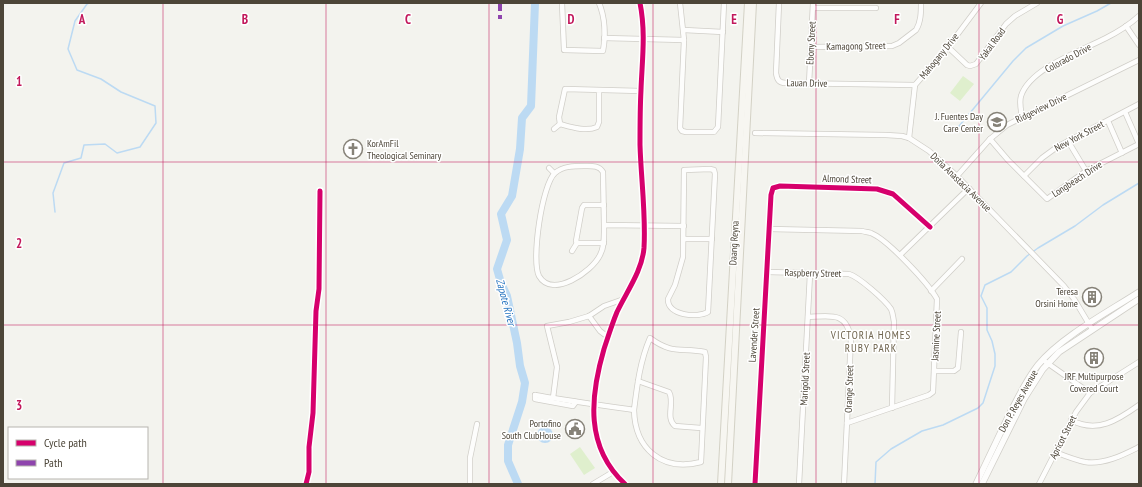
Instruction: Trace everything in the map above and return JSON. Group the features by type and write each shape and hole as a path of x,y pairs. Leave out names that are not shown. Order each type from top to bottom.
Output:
{"main road":[{"name":"Daang Reyna","path":"728,484 748,3"},
{"name":"Daang Reyna","path":"721,484 743,135 753,3"}],"street":[{"path":"562,3 564,50 603,51 603,16 599,3"},
{"path":"625,484 613,472 598,443 594,422 594,405 598,374 608,337 642,258 644,225 640,146 644,39 640,3"},
{"path":"680,3 684,30 680,128 682,131 686,132 714,132 718,127 724,3"},
{"name":"Lauan Drive","path":"779,3 777,80 783,83 809,84 915,85"},
{"name":"Kamagong Street","path":"811,47 895,45 916,30 920,18 921,3"},
{"name":"Mahogany Drive","path":"909,138 915,85 948,47 980,3"},
{"name":"Yakal Road","path":"948,47 967,65 970,66 976,64 1006,24 1023,10 1037,3"},
{"path":"813,6 876,8"},
{"name":"Ebony Street","path":"809,84 813,6"},
{"name":"Colorado Drive","path":"1022,117 1021,97 1027,84 1034,76 1049,66 1108,38 1139,16"},
{"path":"1126,26 1139,45"},
{"path":"684,30 723,32"},
{"path":"604,38 684,40"},
{"name":"Ridgeview Drive","path":"957,176 990,139 1007,125 1139,60"},
{"path":"560,124 559,117 565,89 641,91"},
{"path":"560,124 579,129 594,129 597,127 599,122 599,90"},
{"name":"New York Street","path":"1024,176 1051,151 1139,104"},
{"path":"1124,112 1139,144"},
{"path":"1108,121 1122,152"},
{"path":"554,129 560,124"},
{"name":"Doña Anastacia Avenue","path":"755,133 886,135 909,138 929,151 957,176 1064,286 1074,299 1090,327"},
{"name":"Longbeach Drive","path":"990,139 1008,160 1047,199 1086,171 1139,144"},
{"path":"1068,141 1086,171"},
{"path":"573,166 596,166 601,168 603,172 604,205 604,243 600,256 585,272 564,284 555,285 542,281 536,271 539,223 546,187 554,173 560,169 573,166"},
{"path":"549,168 554,173"},
{"path":"684,170 714,170 708,312 704,315 677,313 668,303 668,299 680,269 683,257 684,226 684,170"},
{"name":"Almond Street","path":"773,188 780,186 877,189 886,191 893,194 930,227"},
{"name":"Lavender Street","path":"755,484 771,195 773,188"},
{"path":"900,256 968,188"},
{"path":"306,484 309,472 309,447 313,413 316,312 319,289 320,192"},
{"path":"572,251 577,243 576,236 584,205 604,205"},
{"path":"604,225 684,226"},
{"name":"Jasmine Street","path":"769,229 862,231 870,233 878,237 900,256 937,299 933,392 929,395 847,423"},
{"path":"684,239 712,239"},
{"path":"577,243 604,243"},
{"path":"931,291 962,259"},
{"name":"Raspberry Street","path":"767,272 849,274 854,276 890,308 894,322 892,408"},
{"name":"Marigold Street","path":"799,484 810,274"},
{"name":"Don P. Reyes Avenue","path":"976,484 1024,386 1038,365 1046,362 1090,327 1137,301 1139,292"},
{"path":"553,398 557,367 547,326 569,322 589,316 604,306 624,299"},
{"path":"589,316 600,331 608,337"},
{"name":"Orange Street","path":"808,317 836,316 842,319 849,330 851,338 847,423"},
{"path":"934,371 954,371 958,368 961,332"},
{"path":"650,338 659,345 673,350 705,352 700,462 690,465 670,463 651,454 644,445 635,427 634,410 642,361 650,338"},
{"path":"1046,362 1090,393 1139,362"},
{"name":"Don P. Reyes Avenue","path":"982,484 1024,399 1046,362"},
{"path":"638,381 669,392 671,396 671,420 675,426 701,428"},
{"name":"Apricot Street","path":"1039,484 1071,420 1090,393"},
{"path":"576,402 573,406 535,399 535,394 594,405 634,410"},
{"path":"1071,420 1088,426 1110,423 1139,405"},
{"path":"844,484 847,423"},
{"path":"470,484 470,458 477,424"},
{"path":"1055,452 1087,462 1102,461 1119,456 1139,447"},
{"path":"593,484 613,472"}],"green space":[{"path":"963,76 974,84 960,101 950,93"},
{"path":"580,447 595,468 584,475 570,454"}],"water":[{"path":"545,427 552,432 553,435 548,442 545,443 538,438 537,435 542,428"}],"waterway":[{"path":"55,212 53,193 64,163 81,158 84,145 105,144 117,153 140,147 156,123 155,106 121,92 101,79 77,70 68,49 75,21 89,3"},
{"name":"Zapote River","path":"518,484 508,461 508,445 522,402 525,383 520,366 517,343 507,296 497,269 507,240 501,214 512,196 520,149 522,118 531,106 535,3"},
{"path":"955,131 1013,61 1026,48 1063,26 1111,3"},
{"path":"875,484 876,462 891,449 922,431 943,425 978,408 983,403 995,366 995,354 992,341 987,330 987,308 981,296 985,285 1011,272 1027,256 1038,248 1075,226 1103,205 1139,183"}],"marked path":[{"path":"500,3 500,19"}],"cycle path":[{"path":"625,484 612,470 603,454 597,438 594,421 594,403 599,367 604,349 617,312 634,281 643,256 644,248 644,209 640,145 643,25 640,3"},
{"path":"755,484 771,195 773,188 780,186 877,189 893,194 930,227"},
{"path":"306,484 309,472 309,447 313,413 316,311 319,289 320,191"}],"place":[{"name":"J. Fuentes Day Care Center","path":"997,122"},
{"name":"KorAmFil Theological Seminary","path":"353,149"},
{"name":"Teresa Orsini Home","path":"1092,297"},
{"name":"JRF Multipurpose Covered Court","path":"1094,358"},
{"name":"Portofino South ClubHouse","path":"575,429"}],"district":[{"name":"VICTORIA HOMES RUBY PARK","path":"871,341"}]}
